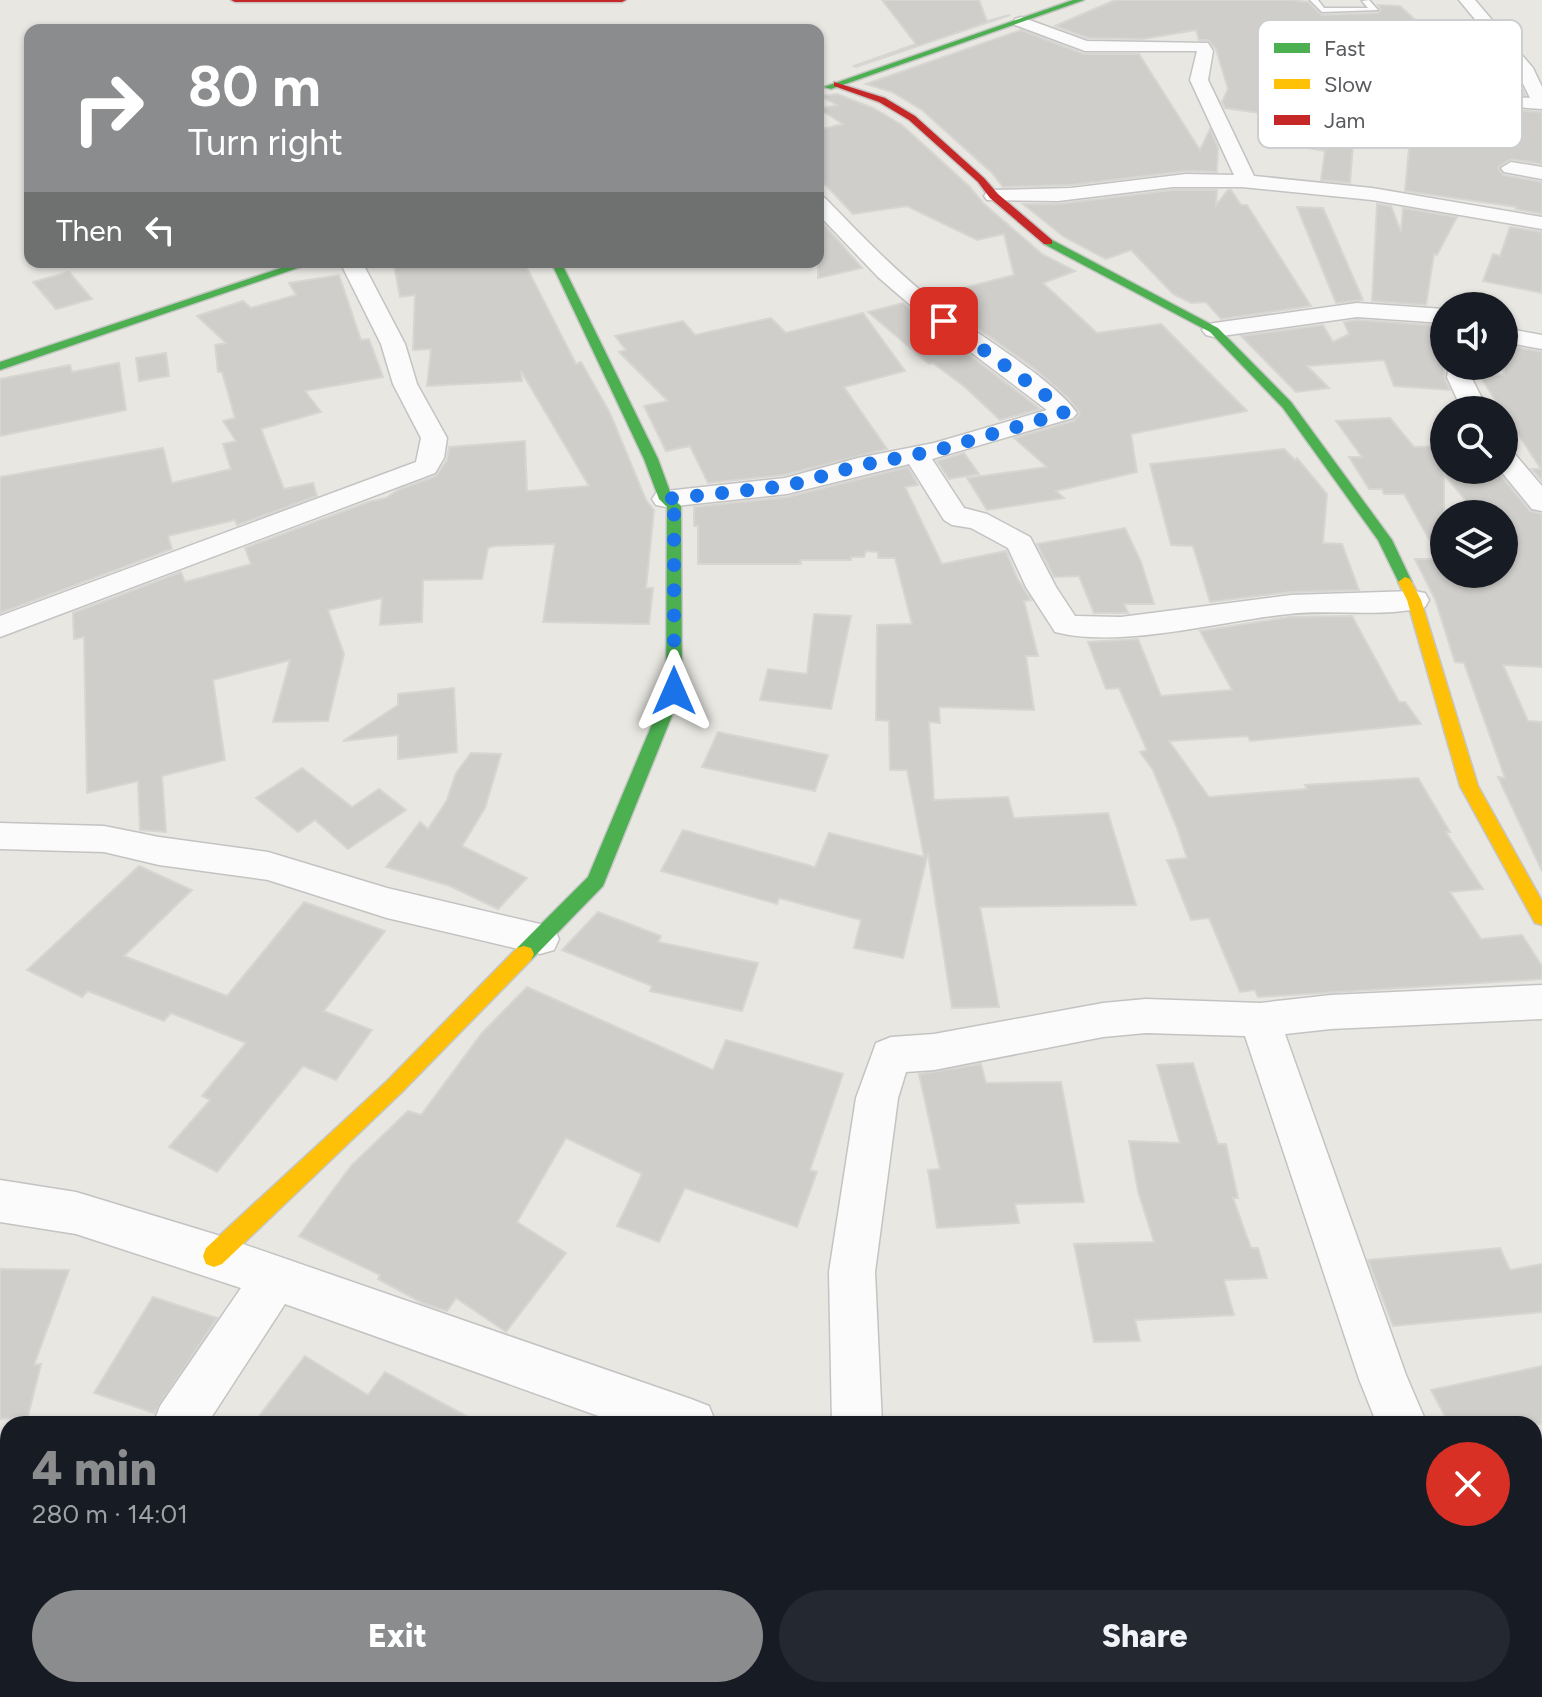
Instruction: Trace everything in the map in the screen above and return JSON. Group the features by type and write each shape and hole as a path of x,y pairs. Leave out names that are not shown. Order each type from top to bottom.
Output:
{"main road":[{"path":"244,1 622,0"},
{"path":"824,88 1080,0"},
{"path":"837,84 882,100 912,118 981,180 994,196 1053,246 1214,330 1287,405 1330,460 1385,540 1414,600 1469,786 1542,918"},
{"path":"0,366 292,268"},
{"path":"214,1256 394,1087 596,881 674,691 674,506 666,499 651,459 559,268"}],"street":[{"path":"1467,0 1484,20"},
{"path":"1021,22 1085,46 1202,46 1205,51 1199,80 1247,182"},
{"path":"1522,66 1542,104 1522,103"},
{"path":"1511,168 1542,173"},
{"path":"994,196 1096,192 1149,183 1247,182 1336,189 1440,203 1542,223"},
{"path":"666,499 787,486 1064,413 1048,397 930,310 886,272 824,208"},
{"path":"0,627 426,467 431,458 434,438 405,384 393,344 354,268"},
{"path":"1214,330 1357,310 1430,315"},
{"path":"1518,338 1542,342"},
{"path":"916,454 954,514 962,519 977,520 1020,543 1041,587 1066,625 1121,627 1291,604 1414,600"},
{"path":"1518,475 1542,503"},
{"path":"0,836 104,839 159,851 268,866 387,903 540,939"},
{"path":"857,1416 852,1272 877,1098 891,1055 934,1052 1103,1020 1146,1016 1260,1020 1331,1012 1542,1002"},
{"path":"1260,1020 1383,1379 1399,1416"},
{"path":"0,1201 76,1213 214,1256 668,1416"},
{"path":"183,1416 275,1278"}],"lane":[{"path":"1317,0 1322,10 1374,10 1366,0"}],"building":[{"path":"882,0 979,0 987,21 1010,15 856,67 916,44"},
{"path":"1115,0 1292,0 1308,2 1322,15 1378,13 1381,10 1378,5 1400,6 1415,20 1258,20 1258,113 1225,108 1222,102 1228,89 1216,49 1208,40 1199,40 1196,30 1143,39 1088,38 1055,26"},
{"path":"1021,30 1084,54 1139,54 1200,150 1210,129 1218,148 1217,172 1186,171 1071,185 1003,187 992,173 922,110 892,92 866,84"},
{"path":"837,94 873,108 902,125 970,187 983,203 1042,254 1075,271 1043,283 1097,333 1161,324 1247,411 1131,434 1137,472 1056,491 1064,498 987,510 967,478 1047,467 1014,438 1074,421 1080,413 1035,369 932,296 1014,275 1004,234 977,240 907,206 853,214 824,183 824,129 843,124 824,112 824,108 837,105 824,96"},
{"path":"1522,111 1542,112 1542,164 1511,159 1498,167 1503,175 1542,182 1542,214 1517,207 1405,191 1409,148 1522,148"},
{"path":"1308,148 1353,148 1350,183 1321,180 1325,151"},
{"path":"1173,190 1217,190 1216,205 1231,190 1241,205 1247,205 1311,306 1221,319 1206,302 1191,303 1173,294 1131,250 1106,259 1064,237 1023,204 1058,204"},
{"path":"1377,204 1391,206 1401,232 1403,208 1457,217 1437,255 1434,254 1426,305 1372,301"},
{"path":"1297,207 1323,208 1363,300 1336,303"},
{"path":"824,225 862,268 818,278 818,268 824,268"},
{"path":"1510,227 1542,232 1542,293 1483,281 1493,254 1500,256"},
{"path":"394,268 527,268 576,364 581,362 610,413 646,500 654,510 646,588 653,588 649,624 543,622 555,544 488,548 482,579 423,580 422,622 380,625 382,598 328,610 344,654 328,721 273,722 290,660 213,680 225,760 162,776 166,832 140,830 138,781 87,793 84,637 74,639 73,613 181,572 185,582 251,564 245,548 386,498 398,490 436,476 447,460 449,447 525,441 527,491 589,486 521,371 522,381 427,386 431,349 413,350 415,295 400,297"},
{"path":"69,272 92,299 56,309 33,282"},
{"path":"339,275 361,340 369,339 383,377 305,391 321,412 261,429 284,489 313,483 317,496 237,525 235,520 168,536 172,549 0,613 0,477 163,448 172,483 231,469 223,444 236,441 223,421 235,418 222,372 218,372 215,345 226,343 197,316 243,301 251,308 296,295 289,283"},
{"path":"903,303 1040,409 1000,420 965,387 933,363 929,364 868,312"},
{"path":"863,313 905,371 844,387 887,449 784,475 708,483 690,446 666,451 644,406 668,401 619,352 626,350 615,336 683,321 695,335 771,318 786,333"},
{"path":"1357,320 1430,325 1430,380 1446,380 1450,390 1394,386 1384,360 1307,366 1329,388 1296,392 1241,336 1323,325 1333,342 1349,334 1344,322"},
{"path":"1518,348 1542,352 1542,481 1532,469 1541,469 1518,434 1518,396 1493,396 1482,380 1518,380"},
{"path":"166,353 169,376 139,381 136,358"},
{"path":"119,363 126,410 0,436 0,379 70,365 72,372"},
{"path":"1390,418 1414,447 1430,446 1430,484 1444,484 1444,500 1430,500 1430,541 1404,494 1384,494 1382,489 1369,489 1349,457 1362,457 1336,421"},
{"path":"1284,449 1295,460 1297,458 1327,494 1323,543 1342,544 1359,590 1291,592 1210,602 1193,546 1171,545 1150,464"},
{"path":"964,453 979,474 949,479 937,461"},
{"path":"908,467 918,485 905,487 942,564 1006,551 1017,578 1031,600 1024,601 1038,656 1026,656 1034,710 939,707 940,723 929,722 934,800 1008,797 1014,818 1108,813 1136,905 980,907 999,1007 952,1008 928,853 903,958 854,948 861,920 779,898 777,904 661,871 683,830 815,867 829,833 924,857 907,770 890,770 889,721 876,720 877,625 912,624 895,558 878,558 878,552 866,551 864,557 851,557 851,560 800,560 801,564 698,564 698,526 694,526 694,507 788,497"},
{"path":"1452,484 1508,484 1530,511 1542,514 1542,667 1503,665 1528,721 1542,722 1542,871 1498,777 1505,778 1464,663 1455,662 1435,599 1415,559 1430,559 1430,588 1518,588 1518,500 1465,500"},
{"path":"1125,528 1141,562 1154,604 1124,604 1128,613 1094,613 1079,576 1054,577 1037,544"},
{"path":"814,614 851,616 831,709 760,700 768,669 807,674"},
{"path":"1352,616 1399,702 1405,702 1421,724 1250,741 1248,736 1169,741 1209,797 1307,789 1305,785 1418,778 1450,832 1446,832 1483,889 1450,892 1481,939 1522,935 1542,966 1542,979 1258,997 1255,990 1240,992 1209,918 1191,920 1167,860 1187,858 1177,828 1153,770 1140,752 1147,750 1119,688 1106,689 1088,642 1138,639 1161,696 1232,690 1200,631 1289,617"},
{"path":"454,688 457,752 398,759 398,735 343,741 398,705 398,694"},
{"path":"718,732 828,755 815,791 702,767"},
{"path":"471,753 501,754 485,808 462,846 527,878 498,909 450,886 386,867 420,822 428,829 447,800 456,773"},
{"path":"302,768 352,807 379,789 406,810 348,849 315,820 298,832 256,798"},
{"path":"139,866 192,890 124,956 227,996 304,902 385,931 324,1011 372,1030 336,1080 303,1066 217,1172 169,1147 210,1100 202,1096 246,1043 171,1013 164,1021 88,991 82,997 27,970"},
{"path":"598,912 661,936 658,942 758,963 742,1011 650,991 652,986 562,950"},
{"path":"527,987 713,1070 726,1040 843,1074 810,1170 817,1172 797,1227 685,1188 659,1242 617,1226 642,1174 566,1138 517,1222 566,1253 506,1332 456,1298 447,1311 422,1303 378,1279 380,1275 299,1236 351,1166 408,1111 421,1115 482,1033"},
{"path":"1193,1063 1218,1144 1226,1144 1238,1198 1233,1198 1251,1248 1258,1248 1267,1278 1224,1280 1234,1315 1135,1320 1140,1341 1094,1342 1074,1244 1154,1242 1138,1191 1129,1141 1180,1143 1157,1065"},
{"path":"981,1064 986,1083 1061,1082 1084,1202 1015,1204 1019,1223 937,1228 928,1170 940,1169 919,1074"},
{"path":"1500,1248 1510,1270 1542,1264 1542,1312 1393,1326 1368,1260"},
{"path":"0,1269 69,1270 34,1365 41,1364 28,1416 0,1416"},
{"path":"153,1297 217,1318 154,1413 94,1393"},
{"path":"305,1356 368,1395 385,1372 466,1416 259,1416"},
{"path":"1542,1366 1542,1416 1445,1416 1431,1390"}],"traffic: fast":[{"path":"828,87 1080,0"},
{"path":"1048,242 1214,330 1287,405 1385,540 1405,582"},
{"path":"0,366 292,268"},
{"path":"524,954 596,881 674,691 674,506 666,499 651,459 559,268"}],"traffic: slow":[{"path":"1405,582 1414,600 1469,786 1542,918"},
{"path":"214,1256 394,1087 524,954"}],"traffic: jam":[{"path":"235,0 622,0"},
{"path":"837,84 882,100 912,118 1048,242"}],"route":[{"path":"674,691 674,506 666,499 727,490 787,486 858,466 938,450 1064,413 1048,397 944,321"}]}
